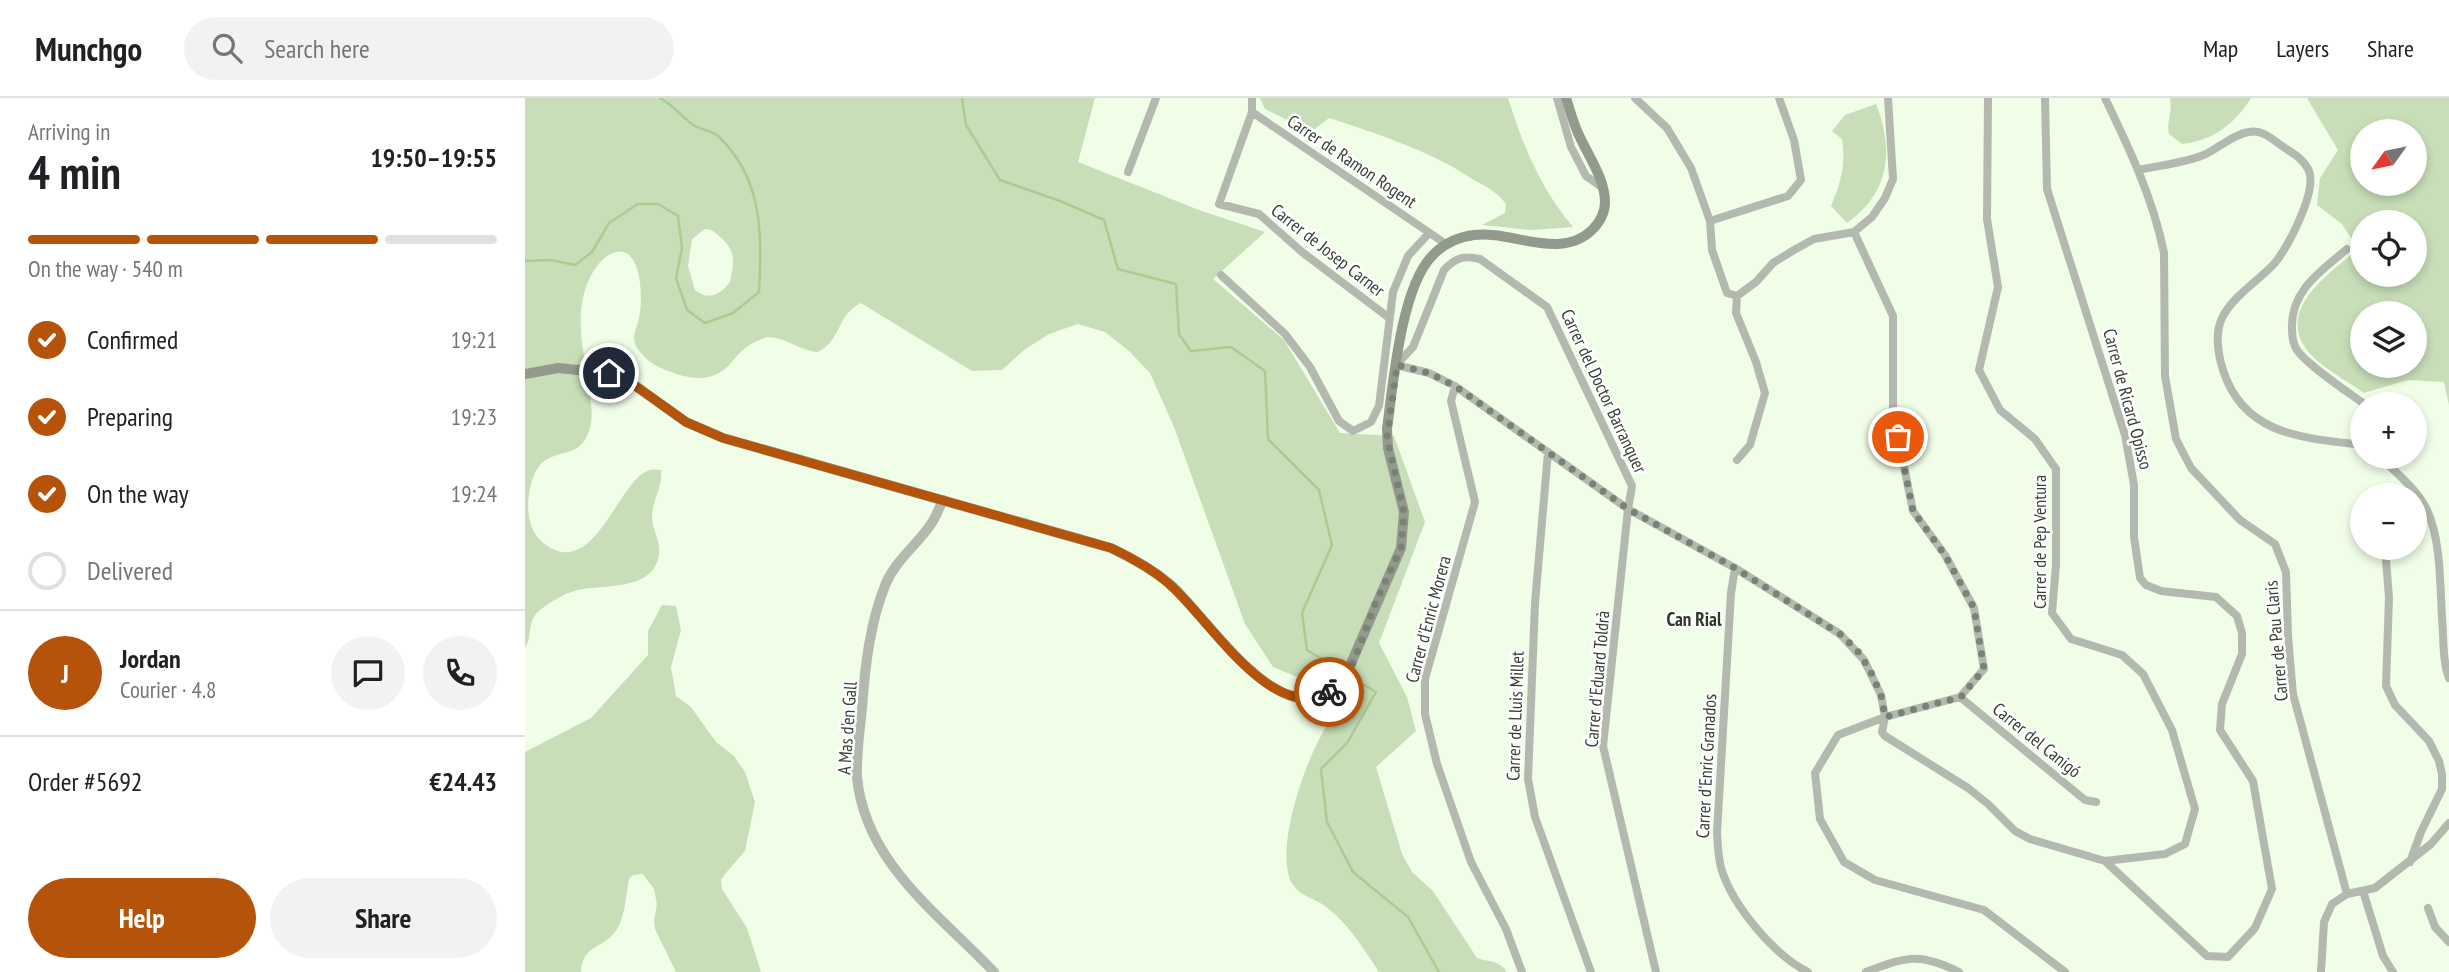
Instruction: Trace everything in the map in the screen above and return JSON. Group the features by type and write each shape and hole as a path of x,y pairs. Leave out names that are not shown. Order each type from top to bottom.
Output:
{"main road":[{"path":"525,373 558,368 609,373 630,382 686,422 723,438 1100,545 1128,556 1171,585 1261,680 1289,695 1308,698 1319,696 1337,685 1349,669 1401,548 1404,512 1387,438 1406,313 1413,287 1425,264 1446,244 1472,235 1488,234 1552,244 1574,241 1588,233 1602,216 1605,204 1603,188 1576,130 1566,98"}],"street":[{"path":"1128,172 1156,98"},
{"path":"1252,98 1252,112"},
{"path":"1557,98 1571,147 1586,176 1603,188"},
{"path":"1635,98 1667,128 1691,168 1710,221 1712,250 1727,293 1737,296"},
{"path":"1710,221 1788,197 1801,180 1794,139 1779,98"},
{"path":"1737,296 1756,282 1773,263 1794,250 1814,240 1854,232 1872,216 1885,198 1893,179 1888,98"},
{"name":"Carrer de Pep Ventura","path":"1885,717 1882,732 1885,736 1968,788 2015,831 2030,839 2105,861 2165,854 2185,844 2195,809 2172,730 2143,674 2122,655 2071,639 2052,613 2056,565 2056,469 2035,439 2000,410 1979,370 1998,287 1987,219 1988,98"},
{"name":"Carrer de Ricard Opisso","path":"2045,98 2047,189 2125,435 2134,485 2134,537 2140,578 2146,585 2161,591 2216,597 2237,616 2242,633 2242,654 2222,704 2220,730 2253,781 2272,889 2255,928 2228,957 2207,956 2105,861"},
{"name":"Carrer de Pau Claris","path":"2105,98 2139,170 2161,234 2164,253 2165,376 2176,439 2191,468 2199,477 2240,520 2275,544 2286,572 2293,694 2347,894"},
{"name":"Carrer de Ramon Rogent","path":"1252,112 1446,244"},
{"name":"Carrer de Josep Carner","path":"1252,112 1219,204 1259,214 1303,252 1388,317"},
{"path":"2139,170 2197,157 2248,132 2257,131 2303,161 2310,174 2310,186 2302,212 2286,247 2275,262 2228,309 2221,320 2218,341 2220,360 2235,397 2245,409 2269,428 2312,439 2350,443"},
{"path":"1854,232 1893,316 1893,412 1913,511 1945,555 1974,608 1984,669 1961,697 1885,717 1838,735 1815,774 1820,819 1844,862 1875,880 1984,910 2064,972"},
{"path":"1221,275 1285,334 1310,367 1339,421 1353,431 1371,422 1379,406 1393,292 1408,256 1429,233"},
{"path":"2347,249 2308,283 2302,292 2293,310 2292,337 2297,350 2307,360 2350,393"},
{"name":"Carrer del Doctor Barranquer","path":"1397,365 1413,347 1444,270 1452,261 1467,256 1480,259 1547,307 1632,486 1628,509"},
{"path":"1737,296 1736,313 1756,362 1765,393 1750,445 1737,460"},
{"path":"1397,365 1429,373 1455,386 1628,509 1735,568 1849,641 1870,670 1881,695 1885,717"},
{"name":"Carrer d'Enric Morera","path":"1455,386 1451,401 1475,502 1425,679 1425,714 1437,764 1471,862 1506,929 1522,972"},
{"name":"Carrer de Lluis Millet","path":"1548,452 1535,603 1528,779 1535,817 1591,972"},
{"path":"2392,469 2414,491 2426,508 2433,527 2440,578 2444,660 2449,678"},
{"name":"A Mas d'en Gall","path":"943,500 930,526 908,550 887,580 873,620 857,773 860,797 879,848 909,886 994,972"},
{"name":"Carrer d'Eduard Toldrà","path":"1628,509 1604,746 1656,972"},
{"path":"2386,560 2389,597 2386,686 2395,705 2430,741 2442,774 2442,789 2410,862"},
{"name":"Carrer d'Enric Granados","path":"1735,568 1730,606 1717,833 1718,856 1724,878 1732,893 1763,936 1781,955 1808,972"},
{"name":"Carrer del Canigó","path":"1961,697 2085,800 2096,802"},
{"path":"2321,972 2324,922 2332,904 2347,894 2375,888 2431,844 2449,823"},
{"path":"2363,891 2383,956 2393,972"},
{"path":"2428,908 2435,927 2449,942"},
{"path":"1865,972 1908,958 1930,961 1959,972"}],"green space":[{"path":"525,98 1095,98 1078,162 1199,210 1265,232 1213,279 1284,340 1340,433 1394,436 1425,522 1379,643 1407,697 1416,731 1376,767 1402,854 1412,872 1433,891 1477,958 1497,963 1507,972 1379,972 1341,920 1294,886 1288,871 1289,827 1303,776 1331,720 1311,683 1273,667 1245,624 1174,427 1150,373 1129,351 1105,332 1078,324 1049,334 1024,350 1002,370 972,371 861,303 847,314 831,341 818,352 767,337 746,348 717,374 702,378 687,377 655,365 637,348 634,335 639,318 641,289 636,266 625,252 609,255 593,272 583,299 581,314 582,343 592,409 588,435 577,448 548,459 539,466 530,488 529,516 539,539 555,550 570,552 584,546 596,534 639,476 650,470 661,470 652,517 659,554 648,575 638,581 573,591 544,607 533,619 525,648","holes":["705,229 711,230 725,241 733,257 730,282 718,293 709,296 695,290 688,266 692,239"]},
{"path":"1260,98 1508,98 1534,166 1551,197 1573,227 1532,230 1482,225 1505,213 1506,204 1494,192 1455,168 1402,144 1329,118 1311,132 1265,109"},
{"path":"2170,98 2251,98 2238,116 2222,130 2203,139 2182,144 2169,134"},
{"path":"2307,98 2449,98 2449,405 2444,382 2408,380 2362,392 2319,362 2307,350 2299,335 2298,320 2302,306 2322,280 2350,256 2350,287 2427,287 2427,210 2350,210 2350,236 2342,224 2317,205 2320,178 2338,150"},
{"path":"1876,104 1885,137 1884,169 1872,198 1847,223 1831,206 1843,165 1842,139 1832,131 1845,115"},
{"path":"662,605 676,606 681,630 671,667 676,696 691,707 716,742 734,756 745,772 755,802 745,851 721,880 722,889 747,928 761,972 676,972 655,929 657,904 654,889 643,874 633,875 629,879 625,907 618,927 610,937 589,952 582,963 581,972 525,972 525,752 591,718 648,655 648,631"}],"waterway":[{"path":"525,261 551,260 575,265 592,252 609,223 638,204 658,204 678,216 682,248 676,278 687,310 705,323 733,313 759,292 757,208 744,170 733,152 718,136 693,125 660,98"},
{"path":"962,98 966,125 1000,180 1104,220 1118,269 1176,284 1179,334 1191,351 1231,347 1265,371 1268,439 1319,490 1332,545 1302,613 1307,650 1343,672"},
{"path":"1349,676 1376,692 1347,743 1321,769 1327,822 1353,872 1408,917 1439,972"}],"way so far":[{"path":"1329,692 1342,681 1353,663 1376,602 1401,548 1404,512 1387,438 1397,365 1429,373 1455,386 1628,509 1735,568 1840,634 1857,650 1870,670 1881,695 1885,717 1961,697 1984,669 1974,608 1945,555 1913,511 1898,437"}],"district":[{"name":"Can Rial","path":"1694,619"}],"route":[{"path":"609,373 630,382 686,422 723,438 1111,548 1135,560 1171,585 1250,670 1280,693 1308,698 1329,692"}]}
